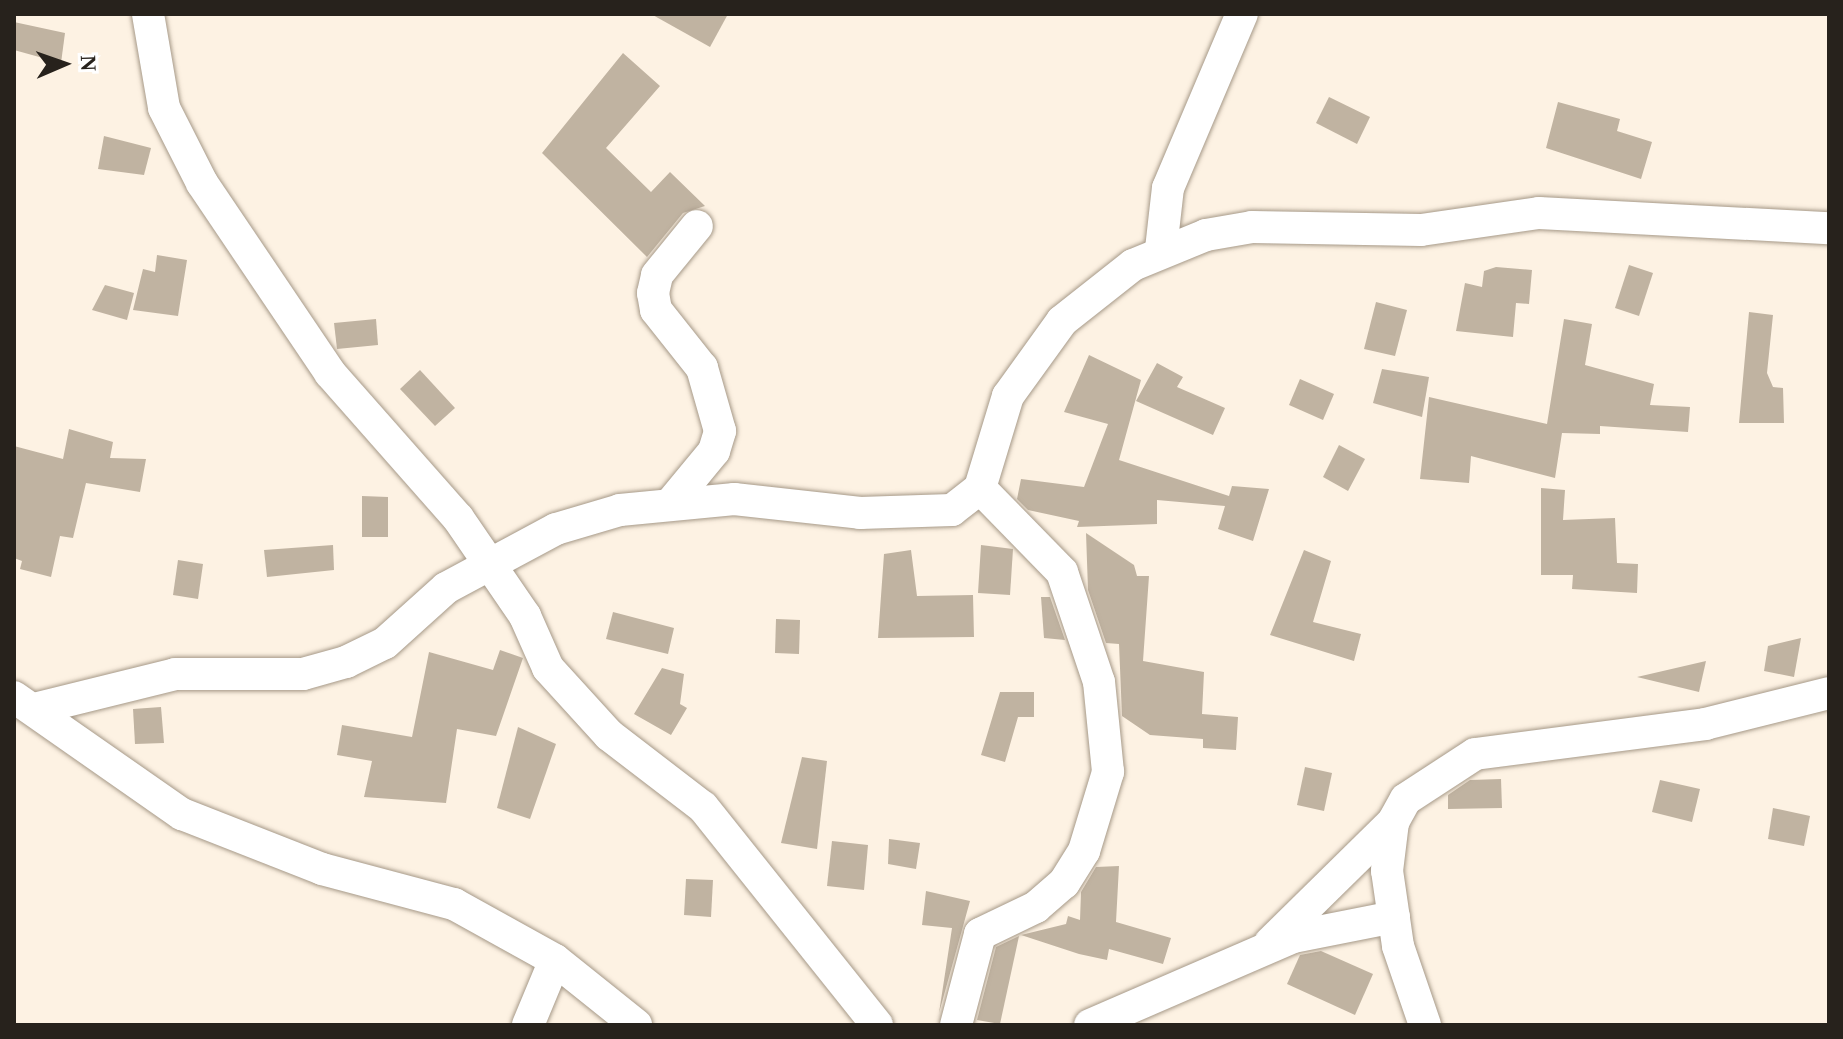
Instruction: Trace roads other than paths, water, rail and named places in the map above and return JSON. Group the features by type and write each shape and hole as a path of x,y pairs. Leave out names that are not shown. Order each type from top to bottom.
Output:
{"street":[{"path":"148,14 164,108 202,183 330,373 494,567 548,668 609,735 703,807 877,1025"},
{"path":"1161,249 1168,188 1242,14"},
{"path":"24,703 175,674 303,674 346,662 385,643 446,588 494,567 556,529 672,502 774,501 901,514 952,510 980,488 992,433 1030,361 1098,287 1161,249 1252,227 1421,230 1539,213 1829,228"},
{"path":"672,502 714,451 720,431 702,368 656,310 653,293 657,275 697,226"},
{"path":"956,1025 980,934 1036,907 1064,883 1084,851 1108,772 1099,682 1062,572 980,488"},
{"path":"1265,948 1393,822 1406,799 1475,754 1720,721 1829,693"},
{"path":"24,703 182,814 322,869 454,904 555,960 636,1025"},
{"path":"1393,822 1387,871 1394,917 1425,1025"},
{"path":"1090,1025 1265,948 1394,917"},
{"path":"528,1025 555,960"}]}
